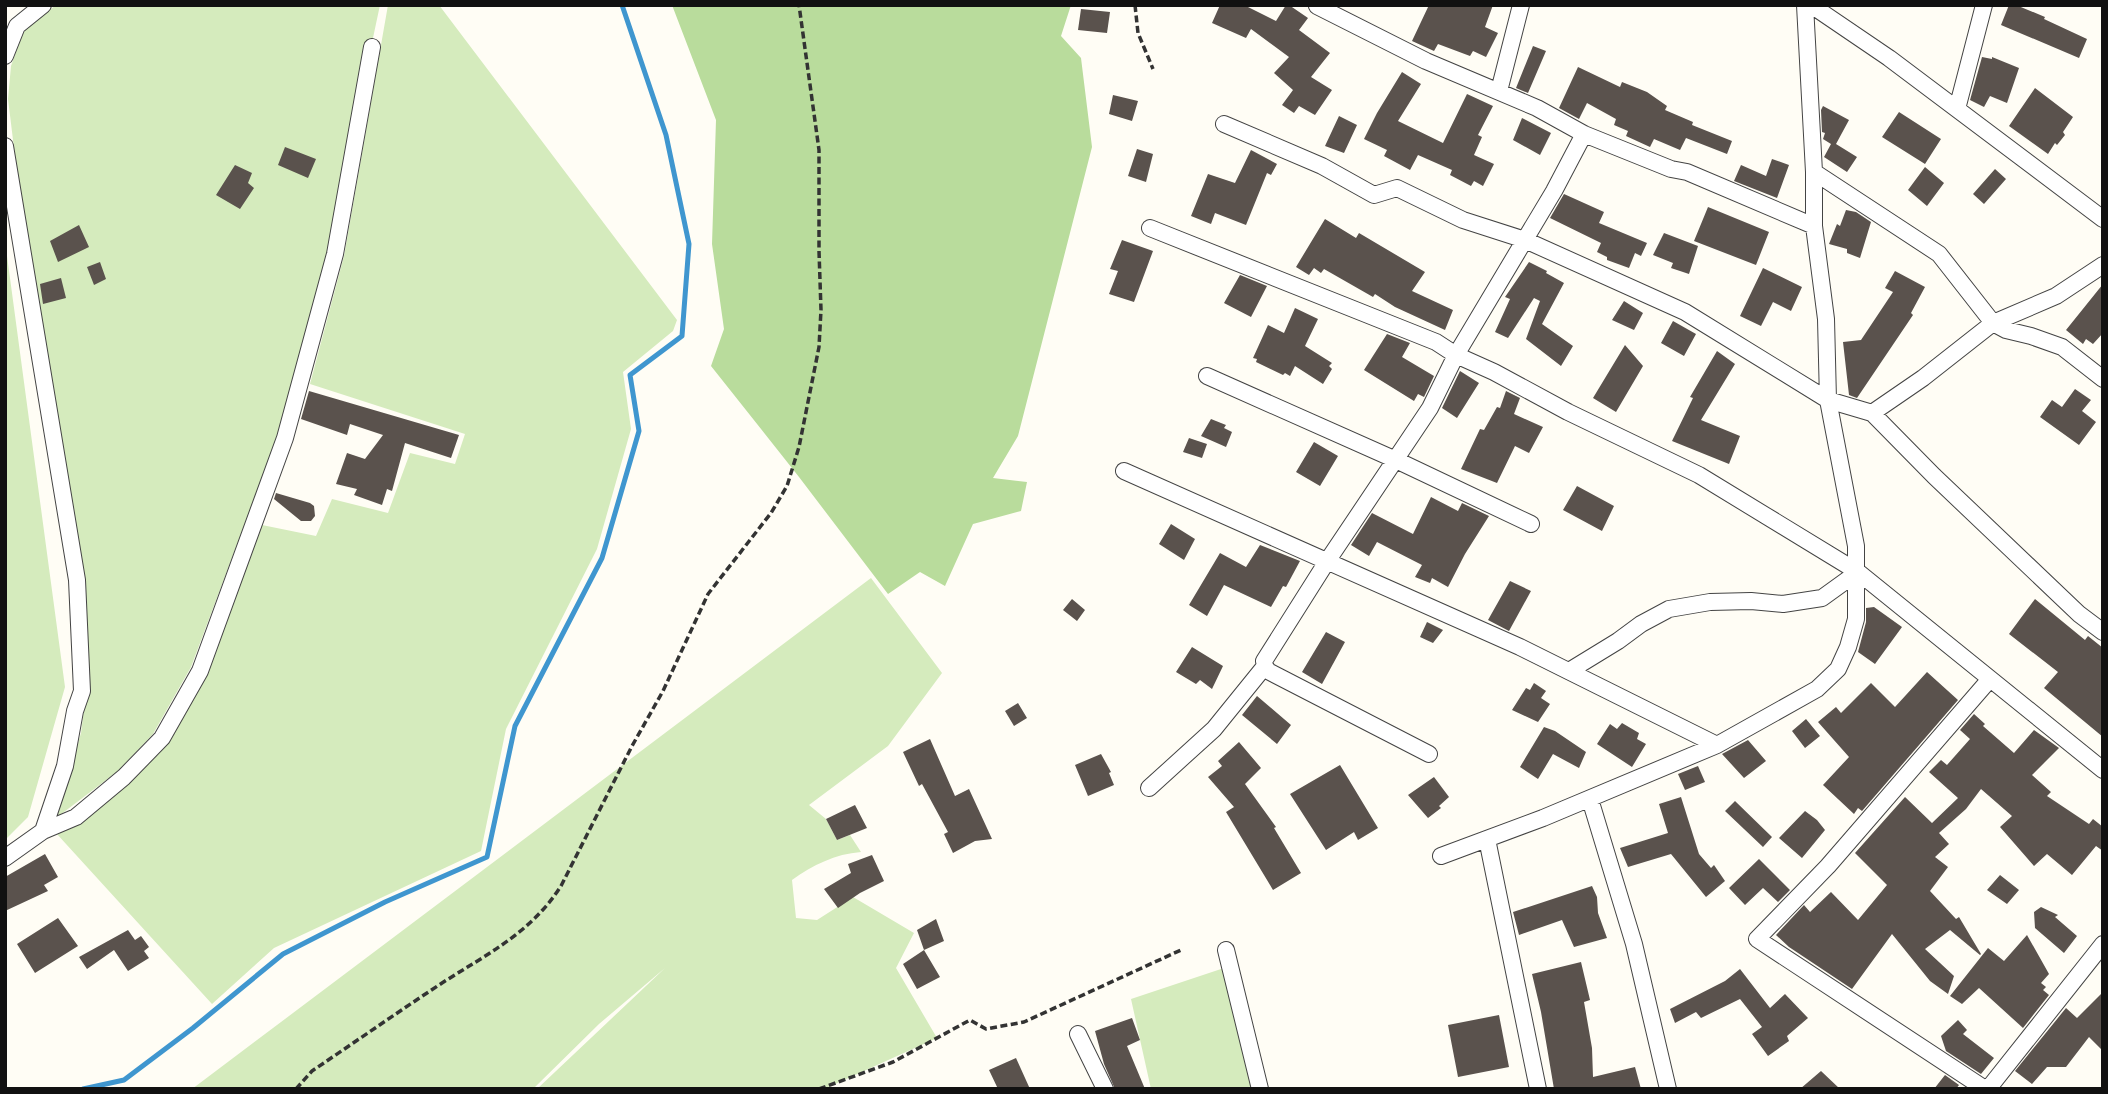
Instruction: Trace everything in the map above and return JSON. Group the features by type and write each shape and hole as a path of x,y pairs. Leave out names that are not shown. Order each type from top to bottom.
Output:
{"street":[{"path":"5,56 17,26 43,5"},
{"path":"1499,91 1521,5"},
{"path":"1441,856 1590,799 1717,745 1809,694 1838,669 1856,619 1856,546 1828,400 1826,319 1814,226 1814,172 1805,5"},
{"path":"1811,5 1889,58 2103,219"},
{"path":"1957,109 1984,5"},
{"path":"1317,6 1426,61 1537,108 1584,134 1671,169 1687,172 1814,226"},
{"path":"5,858 43,831 76,817 124,777 162,738 200,671 285,438 335,254 372,47"},
{"path":"1224,124 1322,166 1374,195 1397,188 1463,220 1525,240 1685,312 1828,400 1872,413 2069,605 2103,632"},
{"path":"1429,754 1268,671 1264,661 1430,408 1456,355 1555,191 1584,134"},
{"path":"5,146 77,580 82,691 75,711 65,766 43,831"},
{"path":"1814,172 1939,254 1993,323 2006,330 2063,347 2103,380"},
{"path":"1150,228 1436,342 1456,355 1568,412 1699,475 1857,572 2103,770"},
{"path":"5,249 21,243"},
{"path":"1872,413 1923,378 1993,323 2056,296 2103,265"},
{"path":"1207,376 1396,460 1531,524"},
{"path":"1124,471 1520,647 1717,745"},
{"path":"1569,671 1641,624 1670,609 1710,602 1751,601 1783,604 1822,598 1857,572"},
{"path":"1149,788 1214,729 1265,666"},
{"path":"1990,679 1828,866 1757,939 1986,1089 2103,944"},
{"path":"1590,799 1634,944 1668,1089"},
{"path":"1487,839 1538,1089"},
{"path":"1226,950 1260,1089"},
{"path":"1078,1034 1105,1089"}],"path":[{"path":"296,1089 312,1071 509,941 548,907 663,691 708,594 755,536 787,486 812,387 819,347 821,310 819,150 799,5"},
{"path":"1135,5 1138,33 1153,69"},
{"path":"819,1089 893,1062 970,1020 986,1029 1024,1022 1181,950"}],"green space":[{"path":"56,5 380,5 327,254 275,443 191,667 153,734 118,771 56,818 81,733 89,691 50,369 32,295 8,99 11,66 23,31"},
{"path":"388,5 439,5 677,320 673,331 623,372 631,429 597,549 506,729 481,851 274,948 212,1004 56,833 131,780 208,671 262,525 316,536 332,499 388,513 410,453 455,464 465,434 310,384 344,256"},
{"path":"672,5 1071,5 1061,36 1081,58 1092,147 1018,436 993,478 1027,482 1021,511 973,524 945,586 920,572 888,594 711,366 724,329 712,244 716,120"},
{"path":"5,241 65,687 28,817 5,840"},
{"path":"871,578 942,673 888,746 809,805 826,819 837,840 850,835 861,852 825,861 792,880 796,918 817,920 853,897 914,933 896,968 937,1038 824,1089 537,1089 665,968 599,1024 533,1089 192,1089"},
{"path":"1230,966 1256,1089 1151,1089 1131,999"}],"building":[{"path":"1220,5 1244,5 1276,21 1286,5 1289,5 1308,18 1299,30 1330,53 1311,77 1332,90 1315,115 1299,106 1294,113 1282,105 1293,90 1274,73 1289,57 1251,29 1246,38 1212,23"},
{"path":"1429,5 1493,5 1485,27 1498,33 1486,57 1473,51 1470,56 1438,44 1434,51 1412,41"},
{"path":"2009,5 2016,5 2045,17 2044,19 2087,39 2079,58 2001,25"},
{"path":"1081,9 1110,12 1107,33 1078,30"},
{"path":"1533,46 1546,51 1528,93 1516,88"},
{"path":"1982,57 1992,57 2019,68 2007,103 1990,96 1984,107 1970,100"},
{"path":"1578,67 1620,87 1622,82 1647,92 1667,106 1665,110 1693,122 1692,125 1732,141 1727,154 1686,138 1680,150 1654,139 1650,147 1626,136 1628,131 1614,125 1616,119 1587,103 1579,119 1559,108"},
{"path":"1402,72 1421,84 1398,121 1443,143 1467,94 1493,106 1478,135 1482,137 1474,155 1494,164 1483,186 1474,181 1471,186 1450,175 1452,170 1418,155 1410,170 1384,156 1387,150 1364,139"},
{"path":"2035,88 2073,117 2063,132 2065,135 2057,145 2055,143 2048,154 2009,126"},
{"path":"1113,95 1138,101 1132,121 1109,114"},
{"path":"1823,106 1849,120 1836,144 1857,157 1847,172 1824,157 1831,144 1823,139"},
{"path":"1899,112 1941,139 1925,164 1882,137"},
{"path":"1339,116 1357,125 1344,153 1325,146"},
{"path":"1522,118 1551,133 1540,155 1513,140"},
{"path":"285,147 316,159 308,178 278,165"},
{"path":"1137,149 1153,154 1146,182 1128,176"},
{"path":"1251,150 1277,164 1271,175 1267,173 1246,225 1215,213 1211,224 1191,216 1208,174 1235,183"},
{"path":"1772,159 1789,165 1777,198 1734,181 1741,165 1766,176"},
{"path":"235,165 252,173 248,183 254,188 240,209 216,195"},
{"path":"1925,167 1944,183 1927,206 1908,190"},
{"path":"1995,169 2006,179 1984,204 1973,194"},
{"path":"1564,194 1604,212 1599,223 1647,243 1641,256 1635,253 1629,268 1607,260 1607,257 1597,252 1601,243 1550,218"},
{"path":"1708,207 1769,232 1756,265 1694,241"},
{"path":"1846,210 1856,212 1871,222 1860,258 1847,253 1847,249 1829,244"},
{"path":"1325,219 1356,238 1359,233 1425,272 1412,291 1453,310 1445,330 1395,307 1375,294 1373,297 1324,269 1321,273 1314,268 1309,275 1296,267"},
{"path":"79,225 89,247 58,262 50,241"},
{"path":"1664,233 1698,246 1689,274 1671,268 1673,263 1653,255"},
{"path":"1122,240 1153,251 1134,302 1109,294 1118,271 1110,269"},
{"path":"100,262 106,279 94,285 87,267"},
{"path":"1529,262 1564,283 1542,324 1573,346 1561,366 1526,339 1540,301 1534,298 1508,338 1495,332 1510,299 1505,297"},
{"path":"1763,268 1802,287 1791,311 1773,302 1761,326 1740,316"},
{"path":"1895,271 1925,287 1911,313 1913,315 1857,398 1849,395 1843,342 1861,340 1893,292 1885,288"},
{"path":"1240,275 1267,286 1251,317 1224,303"},
{"path":"61,278 66,298 43,304 40,284"},
{"path":"2103,284 2103,333 2093,344 2086,339 2083,344 2066,330"},
{"path":"1624,301 1643,313 1634,330 1612,320"},
{"path":"1295,308 1318,319 1305,346 1332,363 1329,366 1332,369 1323,384 1295,366 1290,376 1285,373 1283,375 1253,358 1268,325 1284,333"},
{"path":"1673,321 1696,334 1684,356 1661,343"},
{"path":"1387,334 1410,343 1402,357 1434,376 1424,397 1418,394 1414,401 1364,370"},
{"path":"1625,345 1643,366 1616,412 1593,398"},
{"path":"1717,351 1735,364 1701,420 1740,436 1729,464 1672,441 1693,398 1690,397"},
{"path":"1460,371 1479,383 1457,418 1442,408"},
{"path":"2075,389 2091,400 2082,411 2096,422 2079,445 2040,417 2052,400 2062,407"},
{"path":"309,391 459,435 451,458 405,443 392,491 387,489 382,505 354,495 357,489 336,484 347,453 365,459 383,435 350,424 347,435 301,419"},
{"path":"1506,391 1520,398 1514,414 1543,427 1529,453 1515,446 1497,483 1461,469 1480,429 1484,430 1497,407 1500,408"},
{"path":"1211,419 1226,425 1224,428 1232,432 1226,447 1201,436"},
{"path":"1189,438 1207,444 1202,458 1183,452"},
{"path":"1314,442 1338,456 1320,486 1296,472"},
{"path":"1577,486 1614,506 1602,531 1563,510"},
{"path":"276,493 310,503 314,506 315,516 311,521 301,521 274,499"},
{"path":"1431,497 1458,511 1462,503 1489,516 1448,587 1432,578 1430,583 1415,577 1422,565 1377,542 1369,556 1351,545 1372,513 1413,534"},
{"path":"1171,524 1195,539 1184,560 1159,544"},
{"path":"1260,545 1300,561 1271,607 1224,585 1207,616 1189,605 1220,553 1246,567"},
{"path":"1510,581 1531,591 1509,631 1488,620"},
{"path":"1072,599 1085,610 1077,621 1063,610"},
{"path":"2035,599 2085,640 2088,636 2103,648 2103,737 2044,688 2058,672 2009,634"},
{"path":"1874,607 1902,627 1875,664 1858,652 1866,622 1866,608"},
{"path":"1427,622 1443,630 1433,643 1420,637"},
{"path":"1326,632 1345,642 1322,684 1302,672"},
{"path":"1192,647 1223,666 1212,689 1200,680 1196,684 1176,672"},
{"path":"1927,672 1958,700 1862,811 1858,808 1854,814 1823,785 1849,757 1818,722 1836,707 1841,713 1871,683 1895,707"},
{"path":"1534,683 1546,691 1541,698 1550,704 1538,722 1512,710 1526,688 1530,690"},
{"path":"1257,696 1291,725 1277,744 1242,715"},
{"path":"1018,703 1027,718 1014,726 1005,711"},
{"path":"1974,714 1985,724 1983,726 2014,753 2034,730 2059,748 2032,775 2051,792 2047,796 2089,824 2093,819 2103,827 2103,851 2096,846 2072,875 2047,854 2034,866 2000,827 2012,816 1981,789 1966,809 1939,833 1949,844 1935,857 1948,867 1930,891 1956,919 1959,917 1981,954 1950,930 1925,949 1954,976 1948,994 1930,981 1892,934 1852,989 1789,947 1776,935 1804,905 1810,912 1831,892 1858,920 1887,885 1855,853 1905,797 1932,823 1958,798 1929,772 1941,760 1947,765 1970,739 1960,730"},
{"path":"1806,719 1820,736 1805,748 1792,731"},
{"path":"1622,723 1639,733 1637,739 1646,744 1632,767 1597,744 1610,724 1617,729"},
{"path":"1544,727 1555,731 1586,752 1579,768 1553,754 1538,779 1520,767"},
{"path":"930,739 955,796 969,789 992,839 975,841 953,853 944,834 948,832 922,784 919,786 903,752"},
{"path":"1748,740 1766,761 1744,778 1722,754"},
{"path":"1239,742 1261,768 1245,784 1276,827 1274,828 1301,873 1273,890 1226,812 1234,807 1208,777 1222,766 1218,761"},
{"path":"1101,754 1111,772 1109,773 1114,785 1088,796 1075,765"},
{"path":"1340,765 1378,828 1358,840 1354,832 1326,850 1290,794"},
{"path":"1698,766 1705,782 1685,790 1678,774"},
{"path":"1434,777 1449,797 1439,806 1441,808 1428,818 1408,795"},
{"path":"1681,797 1699,854 1711,868 1714,865 1725,881 1706,897 1671,854 1628,867 1620,848 1668,833 1659,804"},
{"path":"1735,801 1772,837 1763,847 1725,811"},
{"path":"855,805 867,828 837,840 826,819"},
{"path":"1805,811 1825,830 1802,858 1779,838"},
{"path":"45,854 58,877 44,885 48,891 5,911 5,877"},
{"path":"872,855 884,881 838,908 824,889 851,873 848,864"},
{"path":"1759,859 1790,890 1778,902 1763,888 1745,905 1729,888"},
{"path":"2000,875 2019,890 2007,904 1987,890"},
{"path":"1592,886 1607,938 1574,947 1562,920 1519,935 1513,912"},
{"path":"2041,907 2058,915 2055,917 2077,936 2064,953 2035,928 2034,912"},
{"path":"58,918 78,946 35,973 17,944"},
{"path":"936,919 944,941 924,950 917,930"},
{"path":"128,930 135,940 141,936 149,947 144,951 149,958 128,971 114,950 87,969 79,957"},
{"path":"2027,935 2049,974 2041,983 2046,987 2043,990 2049,995 2023,1028 1979,988 1962,1004 1950,996 1988,948 2004,961"},
{"path":"924,950 940,977 917,989 903,964"},
{"path":"1581,962 1590,1000 1584,1002 1592,1048 1593,1077 1635,1067 1641,1089 1554,1089 1532,974"},
{"path":"1740,969 1770,1008 1785,994 1808,1018 1787,1036 1789,1041 1768,1056 1752,1034 1762,1027 1740,999 1701,1018 1696,1012 1675,1023 1670,1009 1725,981"},
{"path":"2103,992 2103,1051 2089,1037 2066,1067 2047,1067 2032,1084 2015,1071 2066,1008 2077,1018"},
{"path":"1499,1015 1509,1067 1458,1077 1448,1025"},
{"path":"1132,1018 1140,1040 1127,1046 1145,1089 1115,1089 1104,1064 1095,1031"},
{"path":"1958,1020 1967,1030 1963,1034 1994,1058 1981,1074 1946,1051 1941,1036"},
{"path":"1016,1058 1030,1089 998,1089 989,1070"},
{"path":"1821,1071 1840,1089 1800,1089"},
{"path":"1945,1075 1959,1085 1956,1089 1934,1089"}],"waterway":[{"path":"83,1089 124,1080 283,954 385,902 487,857 515,726 602,558 639,431 630,375 682,336 689,244 666,135 622,5"}]}
